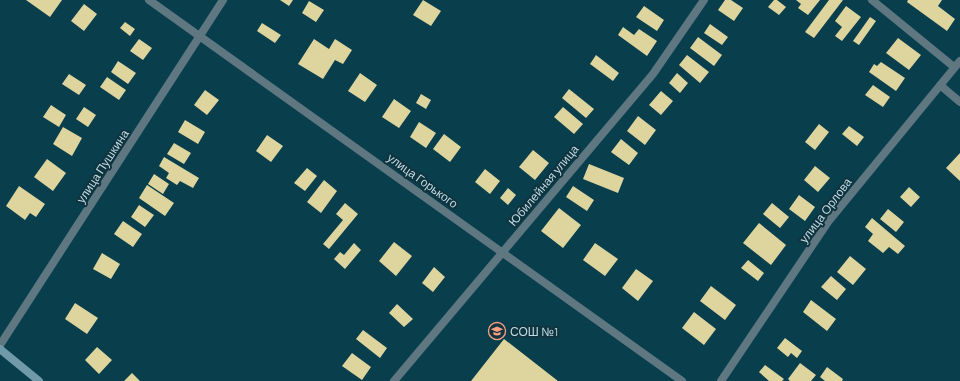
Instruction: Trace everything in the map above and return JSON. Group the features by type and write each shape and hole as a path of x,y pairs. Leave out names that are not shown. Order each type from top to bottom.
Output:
{"street":[{"name":"улица Горького","path":"149,0 682,381"},
{"name":"улица Пушкина","path":"0,345 223,0"},
{"name":"Юбилейная улица","path":"394,381 502,251 653,74 704,0"},
{"path":"872,0 957,64"},
{"name":"улица Орлова","path":"721,381 828,222 957,64"},
{"path":"940,85 960,102"},
{"path":"0,349 40,381"}],"building":[{"path":"26,0 62,0 50,17"},
{"path":"280,0 293,0 289,6"},
{"path":"423,0 441,11 431,26 413,15"},
{"path":"725,0 731,0 743,8 734,21 718,10"},
{"path":"774,0 777,0 786,7 779,15 768,7"},
{"path":"796,0 820,0 808,15 798,8 801,4"},
{"path":"829,0 843,0 814,38 805,32"},
{"path":"908,0 942,0 938,6 955,19 947,31 907,2"},
{"path":"309,1 324,10 316,22 302,13"},
{"path":"84,4 97,14 84,31 71,21"},
{"path":"644,6 664,20 657,31 636,17"},
{"path":"846,6 861,17 842,41 835,36 842,27 835,21"},
{"path":"870,17 876,21 859,45 853,41"},
{"path":"125,22 135,29 130,36 120,28"},
{"path":"262,23 281,35 275,43 257,31"},
{"path":"710,24 728,37 722,45 704,33"},
{"path":"623,27 634,35 639,29 657,41 647,56 618,35"},
{"path":"698,37 722,55 714,66 690,48"},
{"path":"898,38 921,55 909,70 886,53"},
{"path":"139,39 152,48 143,60 130,51"},
{"path":"314,39 329,49 335,39 352,50 343,64 335,60 323,79 298,64"},
{"path":"596,55 619,73 613,81 590,64"},
{"path":"687,55 709,72 700,83 679,65"},
{"path":"118,61 136,73 128,84 111,72"},
{"path":"881,62 905,78 896,91 869,72 874,64 877,66"},
{"path":"360,73 377,85 365,102 348,91"},
{"path":"677,73 688,83 680,93 669,83"},
{"path":"69,74 86,85 79,95 62,84"},
{"path":"107,77 126,90 119,100 100,87"},
{"path":"873,85 890,97 883,107 865,95"},
{"path":"569,89 594,109 586,118 562,98"},
{"path":"205,90 219,100 207,115 194,105"},
{"path":"661,91 673,101 661,115 649,105"},
{"path":"421,94 431,100 426,109 416,103"},
{"path":"394,99 411,111 399,128 382,117"},
{"path":"51,105 66,115 59,127 43,117"},
{"path":"84,107 96,115 88,127 76,119"},
{"path":"563,107 583,124 574,134 554,117"},
{"path":"638,116 656,130 645,145 627,131"},
{"path":"185,120 205,132 198,144 178,132"},
{"path":"419,122 436,133 426,148 410,137"},
{"path":"819,124 829,132 815,150 805,142"},
{"path":"849,126 864,137 857,146 842,134"},
{"path":"63,127 82,138 72,156 53,144"},
{"path":"444,134 461,147 450,162 433,149"},
{"path":"267,135 283,146 271,162 256,151"},
{"path":"621,139 638,153 629,165 611,152"},
{"path":"174,143 191,153 184,164 167,154"},
{"path":"533,150 549,163 535,180 519,167"},
{"path":"960,153 960,181 946,168"},
{"path":"164,157 199,178 193,188 180,181 177,185 166,178 169,173 159,166"},
{"path":"47,159 66,173 53,191 34,177"},
{"path":"589,164 624,178 618,193 583,179"},
{"path":"815,166 830,178 818,192 804,180"},
{"path":"307,168 317,176 305,191 294,183"},
{"path":"485,169 500,181 490,194 475,182"},
{"path":"154,174 169,184 163,194 148,184"},
{"path":"324,180 337,191 321,213 307,202"},
{"path":"147,185 174,203 165,216 139,198"},
{"path":"19,186 45,204 36,217 30,213 25,220 6,206"},
{"path":"573,186 594,200 587,211 566,197"},
{"path":"909,187 920,197 911,207 900,197"},
{"path":"508,188 516,195 508,205 500,198"},
{"path":"799,195 815,207 805,221 789,209"},
{"path":"345,203 358,214 329,249 323,244 343,220 336,214"},
{"path":"772,203 789,217 780,228 763,214"},
{"path":"139,205 154,215 145,227 131,217"},
{"path":"559,208 581,225 563,248 541,231"},
{"path":"888,209 904,222 896,232 880,219"},
{"path":"872,218 905,246 898,254 889,247 883,253 868,241 873,234 865,227"},
{"path":"123,221 142,234 133,247 114,234"},
{"path":"759,223 786,245 771,265 743,243"},
{"path":"394,242 412,256 396,276 379,261"},
{"path":"354,243 361,250 345,269 334,259 340,252 344,255"},
{"path":"595,243 618,259 605,276 583,260"},
{"path":"102,253 120,264 111,279 93,269"},
{"path":"850,256 866,269 853,285 837,272"},
{"path":"748,260 764,273 758,281 741,268"},
{"path":"434,267 445,277 433,292 422,283"},
{"path":"636,269 653,281 638,301 622,288"},
{"path":"831,276 846,289 837,300 821,287"},
{"path":"711,286 736,305 725,320 700,301"},
{"path":"811,300 836,319 827,331 803,312"},
{"path":"75,303 98,318 87,334 65,319"},
{"path":"397,304 413,319 404,327 389,313"},
{"path":"694,312 716,329 704,345 682,328"},
{"path":"363,330 387,348 380,358 356,339"},
{"path":"785,338 802,351 797,358 791,353 788,357 777,348"},
{"path":"504,339 558,381 471,381"},
{"path":"97,347 112,360 99,374 85,360"},
{"path":"352,353 371,367 362,380 342,366"},
{"path":"800,363 816,375 811,381 790,381 788,379"},
{"path":"765,365 784,379 782,381 769,381 759,372"},
{"path":"827,367 843,379 842,381 825,381 820,377"},
{"path":"132,373 140,381 124,381"}],"place":[{"name":"СОШ №1","path":"497,331"}]}
